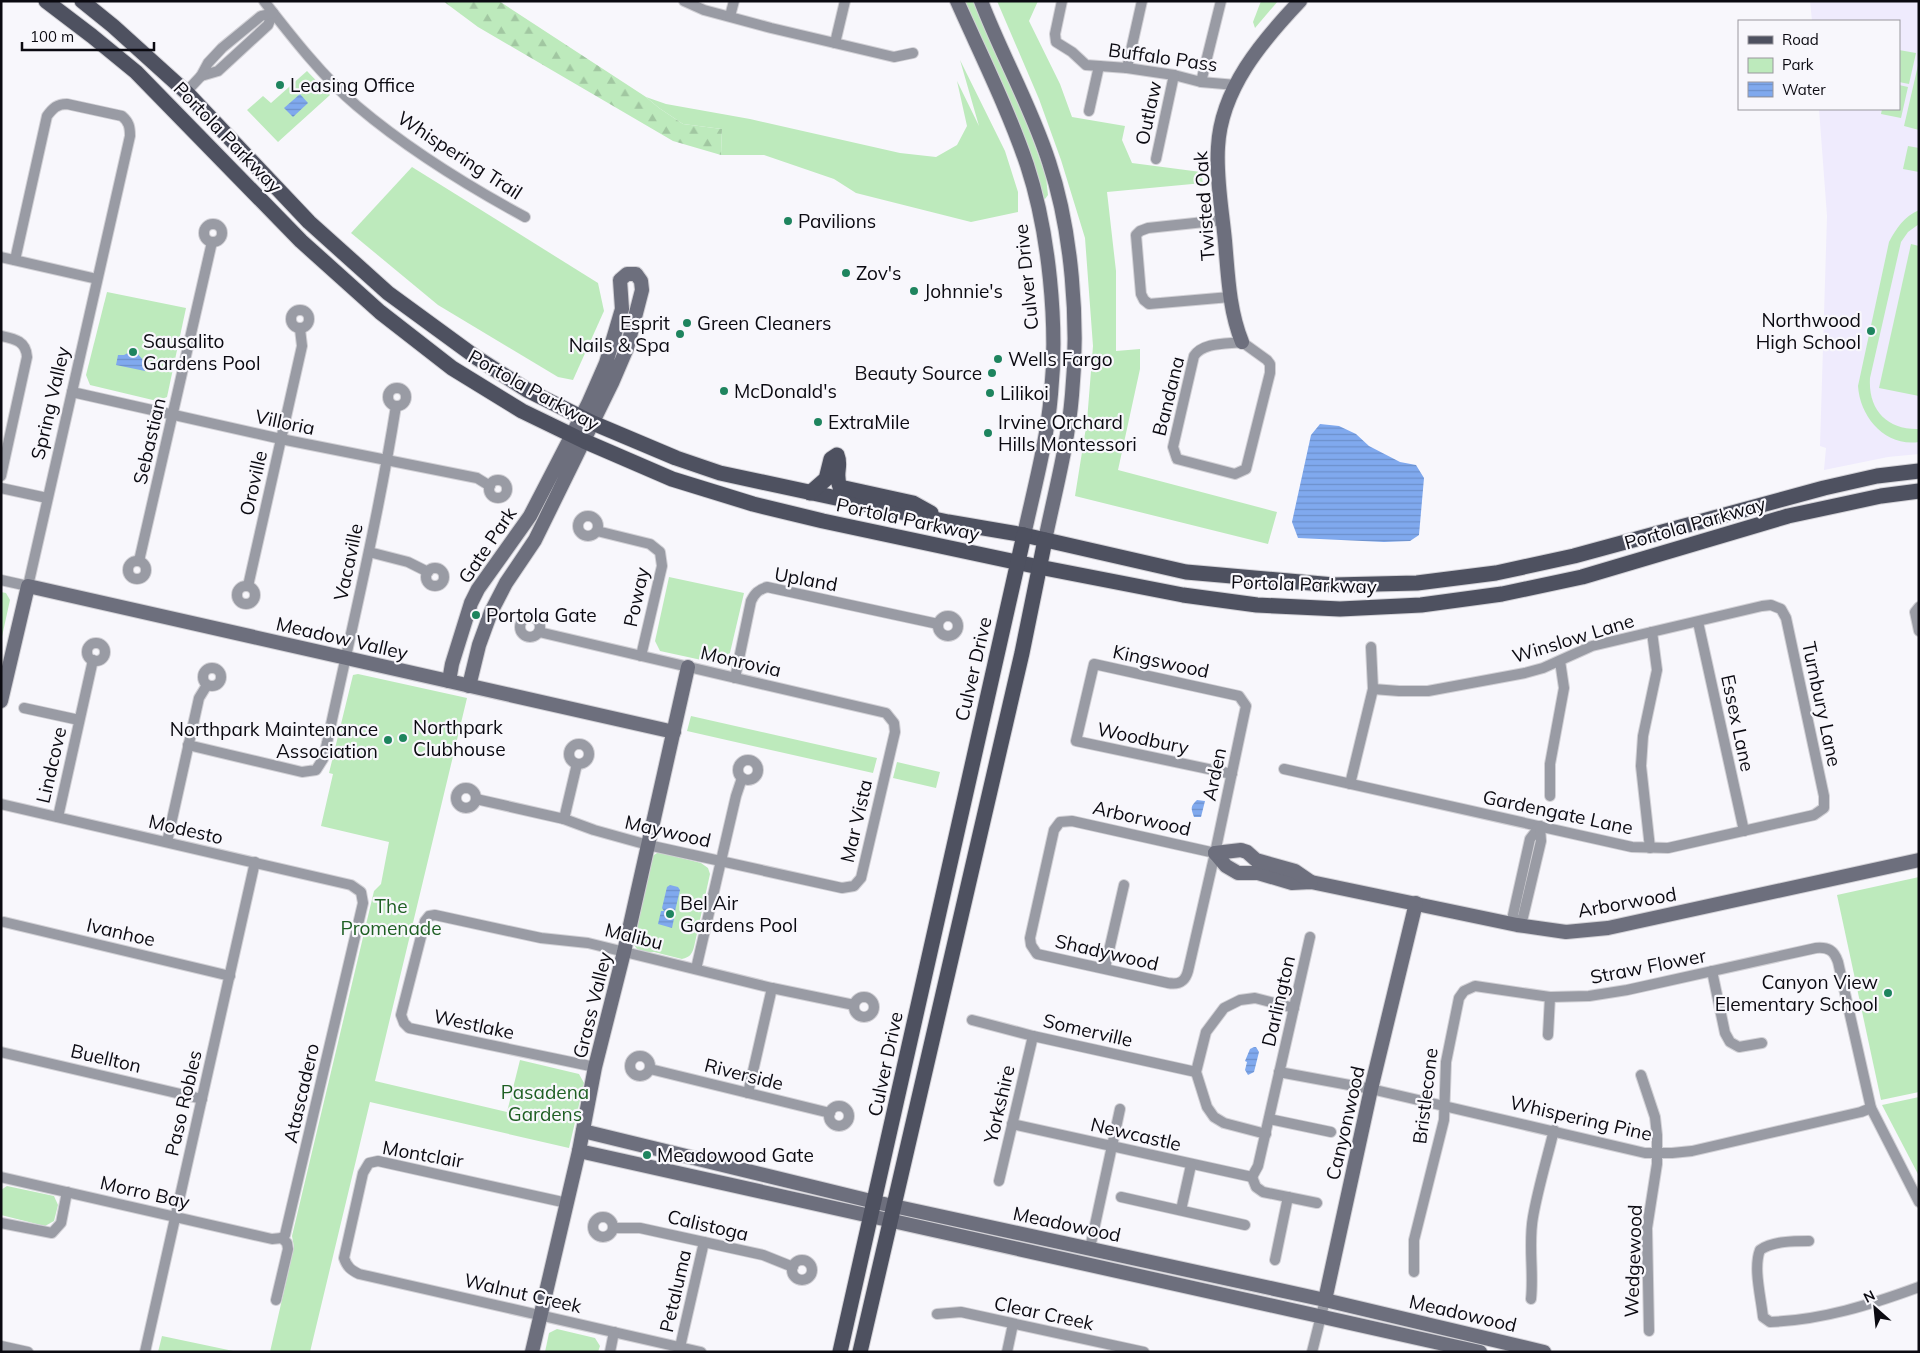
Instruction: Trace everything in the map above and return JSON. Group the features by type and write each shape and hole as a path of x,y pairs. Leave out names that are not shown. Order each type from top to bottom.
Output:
{"main road":[{"name":"Portola Parkway","path":"46,1 136,72 302,241 380,312 452,368 522,411 578,438 672,479 752,504 1017,563 1183,595 1257,605 1340,609 1421,605 1502,594 1582,576 1788,516 1881,496 1919,491"},
{"name":"Portola Parkway","path":"82,1 113,26 186,92 309,222 388,293 477,358 527,390 587,420 676,458 720,473 948,522 1044,540 1186,572 1334,586 1417,583 1496,573 1574,556 1783,498 1877,476 1919,471"},
{"path":"136,72 152,79 172,96 186,92"},
{"path":"810,493 826,479 831,459 838,454 840,461 836,479 840,487 913,503 948,522"},
{"name":"Culver Drive","path":"840,1352 874,1209 1024,536"},
{"name":"Culver Drive","path":"860,1352 1022,653 1044,540"}],"street":[{"name":"Whispering Trail","path":"264,1 301,47 356,105 413,150 486,196 525,217"},
{"path":"684,1 704,10 835,44 894,56 913,53"},
{"path":"730,16 734,1"},
{"path":"835,44 845,1"},
{"name":"Culver Drive","path":"957,1 1010,120 1027,166 1041,222 1052,302 1051,393 1041,457 1024,536"},
{"name":"Culver Drive","path":"981,1 989,23 1023,95 1050,162 1064,218 1069,258 1075,322 1072,395 1064,449 1044,540"},
{"name":"Buffalo Pass","path":"1062,1 1055,34 1056,42 1072,52 1086,65 1127,68 1174,75 1201,82 1236,85"},
{"path":"1127,68 1142,1"},
{"path":"1201,82 1221,1"},
{"name":"Twisted Oak","path":"1242,342 1234,323 1230,298 1218,146 1223,117 1236,85 1253,56 1300,1"},
{"path":"186,92 201,76 218,71 268,25 273,13"},
{"path":"1089,112 1099,66"},
{"name":"Outlaw","path":"1156,159 1174,75"},
{"name":"Spring Valley","path":"2,696 130,136 130,126 122,116 67,104 52,108 47,116 15,260"},
{"path":"1223,220 1148,228 1140,231 1136,236 1141,294 1149,304 1230,298"},
{"name":"Sebastian","path":"139,561 212,242"},
{"path":"1,257 97,279"},
{"path":"578,438 587,420 612,383 634,324 642,285 639,276 636,274 627,274 620,280 619,284 623,301 617,330 587,420"},
{"name":"Oroville","path":"248,586 302,346 300,329"},
{"path":"1,336 20,342 26,351 27,357 1,476"},
{"name":"Bandana","path":"1242,342 1268,360 1270,364 1270,373 1246,468 1235,474 1177,459 1173,447 1194,356 1198,349 1242,342"},
{"name":"Villoria","path":"72,392 387,462 477,478 490,486"},
{"name":"Vacaville","path":"188,745 302,772 316,770 323,759 369,552 396,406"},
{"name":"Gate Park","path":"449,681 462,628 478,589 530,516 578,438"},
{"name":"Gate Park","path":"469,686 482,635 491,612 506,583 535,540 578,438"},
{"path":"1,488 48,498"},
{"name":"Poway","path":"597,531 650,544 660,552 662,566 641,656"},
{"path":"369,552 408,562 428,572"},
{"name":"Meadow Valley","path":"1,580 674,732"},
{"name":"Upland","path":"735,678 751,601 754,594 766,587 938,624"},
{"name":"Winslow Lane","path":"1373,689 1400,691 1454,687 1525,673 1560,662 1592,646 1762,606 1771,605 1781,609"},
{"path":"1919,607 1915,612 1919,632"},
{"name":"Turnbury Lane","path":"1781,609 1788,627 1824,796 1824,808"},
{"name":"Essex Lane","path":"1698,622 1744,831"},
{"path":"462,628 482,635"},
{"name":"Monrovia","path":"539,632 886,713 892,719 895,727 888,760"},
{"path":"1650,848 1641,766 1643,736 1657,670 1652,632"},
{"path":"1350,784 1373,689 1371,647"},
{"name":"Lindcove","path":"58,817 93,660"},
{"path":"1550,796 1550,764 1564,688 1560,662"},
{"name":"Kingswood","path":"1076,742 1094,664 1239,696"},
{"name":"Grass Valley","path":"532,1352 579,1151 595,1067 624,952 688,667"},
{"path":"167,842 199,698 207,685"},
{"name":"Arden","path":"1186,978 1215,854 1246,706 1239,696"},
{"name":"Lindcove","path":"24,708 79,720"},
{"name":"Woodbury","path":"1076,742 1232,774"},
{"name":"Mar Vista","path":"854,886 861,878 888,760"},
{"path":"564,819 577,764"},
{"name":"Gardengate Lane","path":"1284,769 1632,846 1650,848 1668,848 1814,815 1824,808"},
{"path":"696,969 720,861 742,778"},
{"name":"Maywood","path":"476,799 564,819 594,830 648,845 842,888 854,886"},
{"name":"Modesto","path":"1,804 351,885 361,892"},
{"name":"Arborwood","path":"1060,822 1072,821 1215,854 1241,850 1247,852 1256,860 1295,871 1311,882"},
{"name":"Shadywood","path":"1060,822 1054,830 1030,938 1030,945 1037,954 1175,985 1186,978"},
{"path":"1517,925 1523,917 1539,850 1541,841 1540,826"},
{"name":"Arborwood","path":"1215,854 1226,866 1238,873 1258,873 1292,883 1311,882 1517,925 1566,932 1608,928 1919,860"},
{"name":"Paso Robles","path":"146,1352 255,862"},
{"path":"1105,968 1124,885"},
{"name":"Atascadero","path":"276,1300 288,1249 287,1243 282,1238 286,1235 364,903 361,892"},
{"name":"Canyonwood","path":"1312,1352 1371,1089 1416,903"},
{"name":"Malibu","path":"412,968 425,921 429,916 435,915 541,938 588,943 772,988 854,1005"},
{"name":"Ivanhoe","path":"2,921 230,976"},
{"name":"Darlington","path":"1252,1177 1258,1166 1266,1134 1310,937"},
{"name":"Straw Flower","path":"1469,988 1475,986 1550,997 1588,996 1627,990 1816,948 1832,950 1838,962 1871,1108"},
{"name":"Westlake","path":"412,968 401,1015 404,1023 409,1028 595,1067"},
{"path":"1712,971 1725,1033 1730,1042 1738,1047 1762,1043"},
{"path":"748,1093 772,988"},
{"name":"Bristlecone","path":"1414,1272 1414,1240 1444,1120 1446,1062 1450,1038 1459,998 1469,988"},
{"path":"1548,1036 1550,997"},
{"path":"1266,1134 1224,1123 1214,1117 1207,1107 1196,1072 1206,1032 1224,1008 1240,1000 1254,998 1294,1008"},
{"name":"Somerville","path":"972,1020 1033,1036 1196,1072"},
{"name":"Yorkshire","path":"999,1181 1033,1036"},
{"name":"Buellton","path":"1,1052 202,1098"},
{"name":"Riverside","path":"650,1069 830,1113"},
{"name":"Darlington","path":"1279,1072 1371,1089"},
{"name":"Wedgewood","path":"1641,1075 1655,1117 1658,1153 1647,1228 1648,1331"},
{"name":"Whispering Pine","path":"1371,1089 1644,1152 1658,1153 1692,1151 1861,1112 1871,1108"},
{"path":"1871,1108 1919,1202"},
{"path":"1090,1248 1120,1109"},
{"path":"1269,1119 1330,1132"},
{"name":"Newcastle","path":"1012,1124 1252,1177"},
{"path":"1531,1299 1533,1282 1532,1218 1554,1130"},
{"name":"Meadowood","path":"583,1131 629,1141 874,1209 890,1220 1480,1352"},
{"path":"624,1162 629,1141"},
{"name":"Meadowood","path":"579,1151 624,1162 874,1209 893,1205 1325,1300 1544,1352"},
{"name":"Montclair","path":"344,1258 363,1174 369,1163 378,1160 567,1203"},
{"path":"1181,1210 1192,1165"},
{"name":"Morro Bay","path":"1,1177 272,1239 282,1238"},
{"path":"1252,1177 1256,1186 1263,1192 1317,1203"},
{"path":"1,1223 52,1232 61,1223 67,1192"},
{"path":"1121,1197 1245,1225"},
{"path":"1275,1260 1288,1197"},
{"name":"Calistoga","path":"613,1228 640,1228 763,1255 793,1267"},
{"path":"1809,1241 1792,1241 1770,1245 1760,1250 1758,1261 1759,1287 1763,1316 1766,1320 1770,1322 1799,1320 1848,1311 1919,1287"},
{"name":"Petaluma","path":"680,1347 704,1242"},
{"name":"Walnut Creek","path":"344,1258 350,1270 359,1274 700,1352"},
{"name":"Clear Creek","path":"937,1314 961,1312 1144,1352"},
{"path":"1007,1352 1012,1324"},
{"path":"610,1352 614,1332"},
{"path":"1,1346 28,1352"}],"shaded area":[{"name":"Northwood High School","path":"1810,1 1919,1 1919,454 1888,457 1824,470 1826,448 1820,446 1827,216 1819,110 1900,110 1900,20 1812,20"}],"green space":[{"path":"443,1 499,1 646,97 683,124 722,129 721,155 673,141 478,27"},
{"path":"963,1 974,1 1024,114 1046,177 1048,195 1045,199 1042,198"},
{"path":"997,1 1038,1 1029,21 1060,84 1072,117 1125,126 1122,140 1132,163 1201,172 1203,183 1107,192 1116,271 1116,351 1140,349 1140,369 1118,470 1277,512 1268,544 1075,496 1087,421 1093,346 1085,238 1061,160 1039,99"},
{"path":"1261,1 1278,1 1255,28 1253,22"},
{"path":"1900,50 1916,53 1909,84 1900,82"},
{"path":"960,60 1005,151 1018,192 1018,212 971,222 856,193 834,179 764,155 721,155 722,129 683,124 646,97 666,104 750,119 900,153 936,157 957,145 967,126 957,81 979,126"},
{"path":"1919,61 1919,130 1904,126"},
{"path":"307,71 330,95 278,142 247,110 263,96 271,103"},
{"path":"1900,85 1908,87 1901,118 1881,114 1882,110 1900,110"},
{"path":"1908,146 1919,148 1919,172 1903,169"},
{"path":"412,167 598,283 604,311 573,380 558,377 438,305 351,233"},
{"path":"1919,210 1919,224 1908,232 1901,242 1870,378 1872,400 1882,416 1898,426 1919,429 1919,442 1907,442 1895,440 1876,428 1864,409 1858,386 1889,242 1901,223"},
{"path":"1911,244 1919,246 1919,396 1879,388"},
{"path":"107,292 186,308 167,397 157,401 90,385 86,375"},
{"path":"669,577 744,593 729,657 720,664 660,651 655,641"},
{"path":"1,592 6,593 10,600 1,641"},
{"path":"358,674 467,698 375,1081 507,1112 520,1060 579,1074 584,1083 569,1148 370,1102 310,1352 270,1352 294,1247 292,1236 374,891 381,884 389,842 321,826 333,774 329,773 353,675"},
{"path":"691,716 877,758 873,773 687,731"},
{"path":"897,762 940,772 936,788 893,778"},
{"name":"Bel Air Gardens Pool","path":"657,853 701,863 708,868 710,874 693,949 689,956 682,959 654,952 644,952 637,949 632,942 651,857"},
{"name":"Canyon View Elementary School","path":"1919,877 1919,1092 1881,1100 1837,895"},
{"path":"1919,1097 1919,1176 1882,1105"},
{"path":"7,1186 54,1196 58,1205 54,1221 45,1226 1,1215 1,1190"},
{"path":"557,1329 595,1338 600,1346 598,1352 545,1352 549,1333"},
{"path":"162,1336 238,1352 158,1352"}],"water":[{"path":"300,94 308,103 293,117 284,108"},
{"path":"132,351 147,361 145,371 116,365 118,355 124,355"},
{"path":"1320,424 1339,426 1356,434 1369,446 1400,462 1416,465 1424,478 1419,535 1410,541 1384,542 1298,538 1292,522 1311,435"},
{"path":"1197,800 1205,801 1201,817 1194,817 1192,812 1192,806"},
{"path":"670,885 678,887 680,890 675,911 672,913 675,914 672,928 658,924 661,911 664,911 662,908 667,887"},
{"path":"1254,1047 1259,1052 1254,1072 1248,1075 1245,1070 1247,1062 1245,1061 1250,1049"}],"place":[{"name":"Leasing Office","path":"280,85"},
{"name":"Pavilions","path":"788,221"},
{"name":"Zov's","path":"846,273"},
{"name":"Johnnie's","path":"914,291"},
{"name":"Green Cleaners","path":"687,323"},
{"name":"Northwood High School","path":"1871,331"},
{"name":"Esprit Nails & Spa","path":"680,334"},
{"name":"Sausalito Gardens Pool","path":"133,352"},
{"name":"Wells Fargo","path":"998,359"},
{"name":"Beauty Source","path":"992,373"},
{"name":"McDonald's","path":"724,391"},
{"name":"Lilikoi","path":"990,393"},
{"name":"ExtraMile","path":"818,422"},
{"name":"Irvine Orchard Hills Montessori","path":"988,433"},
{"name":"Portola Gate","path":"476,615"},
{"name":"Northpark Clubhouse","path":"403,738"},
{"name":"Northpark Maintenance Association","path":"388,740"},
{"name":"Bel Air Gardens Pool","path":"670,914"},
{"name":"Canyon View Elementary School","path":"1888,993"},
{"name":"Meadowood Gate","path":"647,1155"}],"park label":[{"name":"The Promenade","path":"391,917"},
{"name":"Pasadena Gardens","path":"545,1103"}]}
